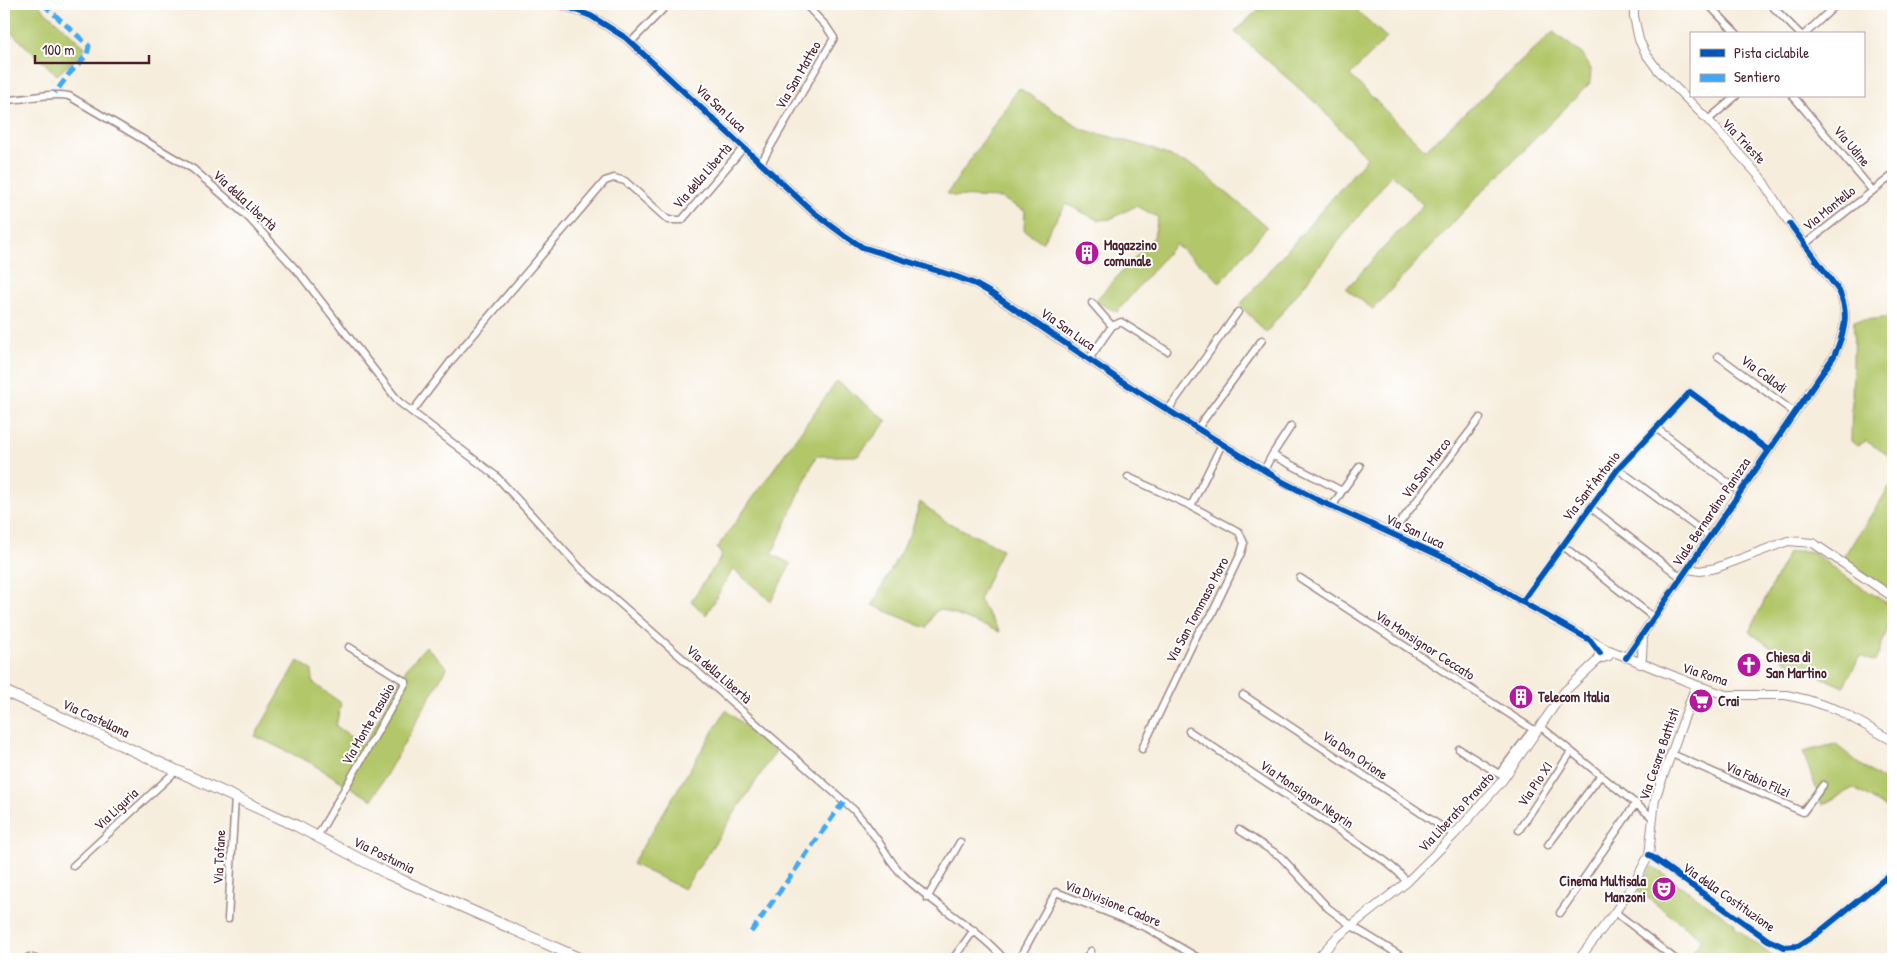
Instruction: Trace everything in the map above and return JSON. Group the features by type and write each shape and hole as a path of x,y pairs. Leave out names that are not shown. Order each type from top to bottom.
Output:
{"main road":[{"name":"Via Castellana","path":"4,691 177,770"},
{"name":"Via Postumia","path":"177,770 317,837 388,874 581,959"}],"street":[{"name":"Via San Luca","path":"560,4 591,16 631,42 813,212 862,247 974,284 1029,317 1047,332 1264,470 1332,507 1467,568 1591,641 1605,654"},
{"path":"631,42 668,4"},
{"name":"Via San Matteo","path":"761,163 834,38 826,26 805,4"},
{"name":"Via Trieste","path":"1634,4 1636,28 1646,54 1657,69 1708,120 1760,177 1790,224"},
{"path":"1708,4 1735,32"},
{"path":"1770,4 1798,32"},
{"path":"1807,32 1837,4"},
{"name":"Via della Libertà","path":"4,100 40,98 55,93 69,96 194,169 248,217 300,274 399,402 496,476 580,568 854,810 877,838 889,859 901,874 927,898 974,930 1004,959"},
{"path":"1708,120 1734,98"},
{"name":"Via Udine","path":"1795,98 1872,190"},
{"name":"Via della Libertà","path":"412,412 451,361 605,181 614,178 626,181 668,220 682,220 744,146"},
{"name":"Via Montello","path":"1805,244 1893,175"},
{"name":"Viale Bernardino Panizza","path":"1624,658 1689,569 1768,450 1834,356 1841,338 1845,319 1844,302 1839,291 1790,224"},
{"path":"1092,303 1112,326"},
{"path":"1168,410 1238,312"},
{"path":"1089,359 1112,326 1121,322 1167,351"},
{"path":"1197,429 1262,340"},
{"name":"Via Collodi","path":"1718,356 1795,413"},
{"name":"Via Sant'Antonio","path":"1522,602 1618,469 1690,392 1768,450"},
{"name":"Via San Marco","path":"1392,533 1480,418"},
{"path":"1264,470 1291,426"},
{"path":"1656,428 1740,492"},
{"path":"1191,506 1222,444"},
{"path":"1272,455 1342,491"},
{"path":"1332,507 1360,466"},
{"path":"1618,469 1710,537"},
{"name":"Via San Tommaso Moro","path":"1128,478 1191,506 1239,532 1244,543 1211,616 1199,631 1191,646 1142,749"},
{"path":"1590,507 1682,578"},
{"path":"1689,569 1700,571 1716,568 1788,541 1813,543 1893,596"},
{"path":"1562,545 1653,617"},
{"name":"Via Monsignor Ceccato","path":"1300,578 1571,752 1601,774 1652,817"},
{"name":"Viale Bernardino Panizza","path":"1640,664 1644,632"},
{"name":"Via Monte Pasubio","path":"317,837 406,682 349,647"},
{"name":"Via Liberato Pravato","path":"1317,959 1336,938 1407,882 1454,835 1502,781 1567,688 1605,654"},
{"name":"Via Roma","path":"1605,654 1624,658 1726,695 1786,695 1808,700 1838,710 1893,741"},
{"name":"Via Cesare Battisti","path":"1581,958 1633,885 1649,855 1655,799 1696,685"},
{"name":"Via Don Orione","path":"1243,695 1454,835"},
{"path":"1459,749 1499,774 1537,730"},
{"name":"Via Monsignor Negrin","path":"1189,731 1385,861 1407,882"},
{"name":"Via Pio XI","path":"1519,830 1571,752"},
{"name":"Via Fabio Filzi","path":"1672,754 1803,812 1823,785"},
{"name":"Via Liguria","path":"73,866 177,770"},
{"path":"1548,845 1601,774"},
{"name":"Via Tofane","path":"228,919 235,797"},
{"path":"1560,913 1636,804"},
{"path":"1238,830 1280,856 1328,908 1352,926 1406,959"},
{"path":"927,898 960,842"},
{"name":"Via della Costituzione","path":"1649,855 1768,940 1784,947 1798,946 1818,933 1893,872"},
{"name":"Via Divisione Cadore","path":"1019,959 1056,892 1147,928 1200,959"},
{"path":"1615,912 1675,959"},
{"path":"953,959 974,930"},
{"path":"1084,959 1091,951"},
{"path":"27,959 29,957 36,959"}],"green space":[{"path":"4,4 37,4 85,47 81,54 57,75 4,26"},
{"path":"1264,4 1350,4 1387,38 1350,75 1425,150 1553,32 1582,54 1591,69 1590,83 1476,198 1373,309 1346,289 1423,205 1392,174 1266,333 1240,305 1367,158 1318,105 1235,32"},
{"path":"1019,88 1081,129 1148,147 1196,167 1267,227 1220,283 1210,272 1175,244 1117,312 1095,301 1154,237 1158,217 1136,206 1110,219 1098,220 1066,204 1042,242 1024,230 1025,211 1001,198 953,196 947,194"},
{"path":"1893,317 1893,458 1866,441 1857,446 1851,441 1854,321"},
{"path":"837,381 887,421 858,456 816,456 772,554 791,564 771,601 733,569 706,615 691,601 722,556 717,548"},
{"path":"1893,482 1893,594 1842,559"},
{"path":"920,502 945,521 1002,549 979,600 1000,632 940,609 934,613 926,628 872,605 911,532"},
{"path":"1807,551 1815,554 1844,576 1893,607 1893,615 1875,662 1860,656 1843,687 1782,659 1783,655 1749,632 1788,553"},
{"path":"426,646 447,667 372,800 309,762 255,736 298,661 312,670 312,682 341,703 336,726 364,745 406,669"},
{"path":"726,710 776,751 684,889 632,864"},
{"path":"1835,744 1893,787 1893,812 1853,788 1822,805 1803,752"},
{"path":"1652,866 1734,923 1736,928 1776,959 1688,959 1702,939 1637,890"}],"marked path":[{"path":"43,4 89,46 87,55 69,74 55,93"},
{"path":"751,932 844,801"}],"cycle path":[{"path":"560,4 591,16 626,38 813,212 862,247 975,284 1115,377 1283,482 1322,502 1467,568 1522,602 1590,640 1600,653"},
{"path":"1626,658 1838,348 1845,316 1839,291 1790,224"},
{"path":"1522,602 1618,469 1690,392 1768,450"},
{"path":"1649,855 1768,940 1784,947 1798,946 1818,933 1893,872"}],"place":[{"name":"Magazzino comunale","path":"1087,253"},
{"name":"Chiesa di San Martino","path":"1749,665"},
{"name":"Telecom Italia","path":"1521,697"},
{"name":"Crai","path":"1701,701"},
{"name":"Cinema Multisala Manzoni","path":"1664,889"}]}
